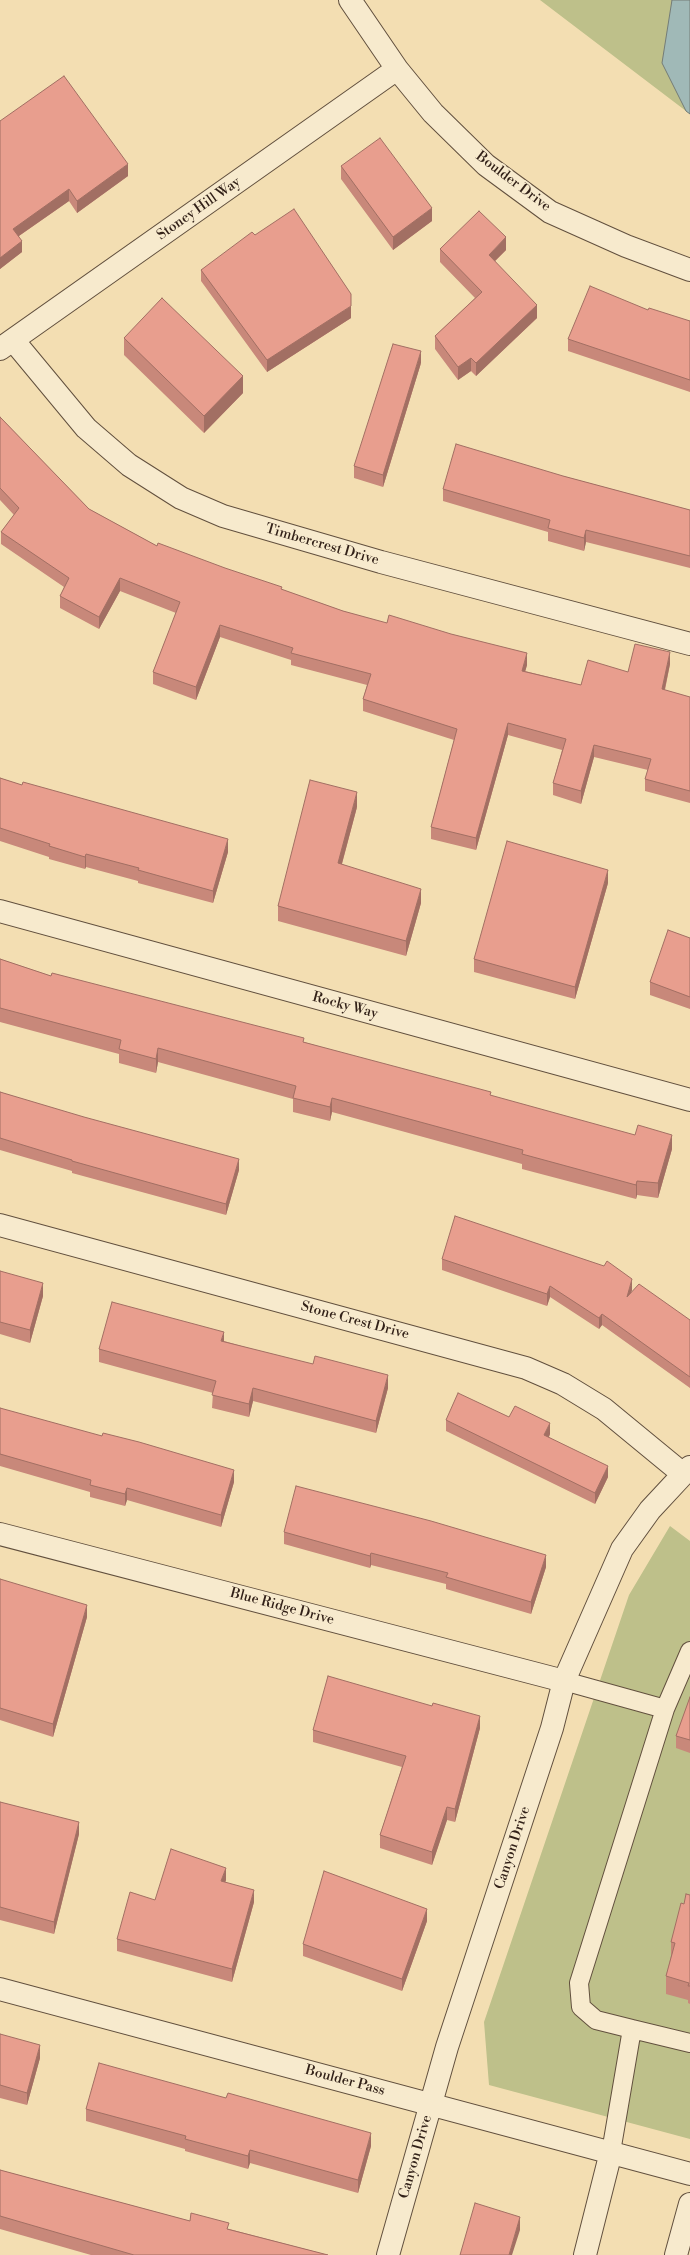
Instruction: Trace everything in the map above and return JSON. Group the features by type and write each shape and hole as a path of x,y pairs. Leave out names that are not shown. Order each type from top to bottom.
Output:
{"street":[{"name":"Boulder Drive","path":"350,0 397,69 433,113 486,165 550,212 626,246 690,270"},
{"name":"Stoney Hill Way","path":"7,345 397,69"},
{"name":"Timbercrest Drive","path":"7,345 86,428 128,465 181,498 223,516 381,562 690,644"},
{"name":"Rocky Way","path":"0,912 690,1100"},
{"name":"Stone Crest Drive","path":"0,1225 526,1368 563,1384 604,1409 687,1471"},
{"name":"Canyon Drive","path":"388,2255 447,2047 552,1728 564,1681 622,1549 650,1510 687,1471"},
{"name":"Blue Ridge Drive","path":"0,1534 564,1681"},
{"name":"Boulder Pass","path":"0,1988 690,2174"},
{"path":"585,2255 611,2152"},
{"path":"676,2255 690,2204"}],"lane":[{"path":"690,1650 665,1709 579,1983 581,2007 596,2020 690,2043"},
{"path":"564,1681 665,1709"},
{"path":"611,2152 632,2029"}],"green space":[{"path":"540,0 690,0 690,114 686,111"},
{"path":"670,1526 690,1541 690,2139 489,2085 484,2022 629,1595"}],"water":[{"path":"672,0 690,0 690,114 686,111 662,63"}],"building":[{"path":"64,76 128,164 77,201 69,189 13,229 22,241 0,258 0,121"},
{"path":"380,138 432,208 393,237 341,166"},
{"path":"294,209 351,294 351,306 267,360 201,270 252,232 255,235"},
{"path":"479,211 506,237 489,255 537,305 476,363 471,358 458,367 435,336 482,292 440,249"},
{"path":"590,286 648,310 649,308 690,321 690,380 568,339"},
{"path":"162,298 243,376 204,416 124,338"},
{"path":"393,344 421,351 383,475 354,466"},
{"path":"0,417 89,509 157,546 158,543 282,587 281,589 343,611 387,623 389,615 451,634 527,653 522,671 581,685 588,660 628,672 635,644 670,652 662,689 690,697 690,791 645,779 651,759 594,745 581,791 553,783 566,739 508,723 476,838 431,827 457,729 363,699 371,674 291,653 293,648 220,625 196,687 153,672 180,602 120,578 99,617 60,596 69,578 1,532 19,508 0,488"},
{"path":"456,444 563,476 690,510 690,556 586,530 584,538 548,528 550,520 443,489"},
{"path":"0,778 22,785 23,782 228,839 213,891 138,870 139,868 86,854 85,857 49,846 50,844 0,828"},
{"path":"310,780 357,792 338,863 421,889 406,941 278,906"},
{"path":"507,841 608,870 575,987 474,959"},
{"path":"668,930 690,938 690,997 650,982"},
{"path":"0,959 51,976 52,973 304,1038 303,1042 491,1092 490,1095 635,1135 638,1125 672,1135 658,1183 637,1181 636,1185 522,1154 523,1150 332,1098 330,1107 293,1098 296,1086 158,1048 156,1059 119,1049 121,1040 0,1008"},
{"path":"0,1092 84,1117 239,1159 226,1204 72,1161 0,1138"},
{"path":"455,1216 604,1266 607,1261 632,1279 627,1297 639,1284 690,1320 690,1377 602,1314 599,1318 550,1286 547,1294 442,1259"},
{"path":"0,1271 43,1283 30,1330 0,1322"},
{"path":"112,1302 224,1332 221,1341 313,1364 315,1356 388,1375 376,1421 253,1388 249,1404 212,1395 216,1381 99,1349"},
{"path":"458,1393 509,1417 515,1406 550,1423 544,1435 608,1466 595,1493 446,1420"},
{"path":"0,1408 102,1436 103,1433 139,1442 234,1470 221,1515 127,1488 125,1494 90,1485 91,1480 0,1454"},
{"path":"296,1486 431,1521 546,1555 531,1602 446,1577 448,1573 371,1553 370,1556 284,1532"},
{"path":"0,1579 87,1605 53,1724 0,1708"},
{"path":"328,1676 432,1706 433,1703 480,1716 455,1809 447,1807 432,1852 380,1835 406,1756 313,1730"},
{"path":"690,1697 690,1740 676,1736"},
{"path":"0,1802 79,1822 54,1922 0,1907"},
{"path":"171,1849 226,1868 221,1881 254,1890 232,1969 117,1939 130,1892 155,1900"},
{"path":"324,1871 427,1909 402,1979 303,1944"},
{"path":"686,1894 690,1895 690,1986 688,1986 689,1983 666,1976 675,1943 671,1942 681,1903 684,1904"},
{"path":"0,2034 40,2045 27,2093 0,2085"},
{"path":"99,2063 226,2098 228,2093 371,2133 358,2180 250,2150 248,2156 185,2139 186,2136 86,2109"},
{"path":"0,2170 190,2221 191,2213 229,2223 227,2229 328,2255 134,2255 0,2216"},
{"path":"475,2203 520,2217 509,2255 460,2255"}]}
